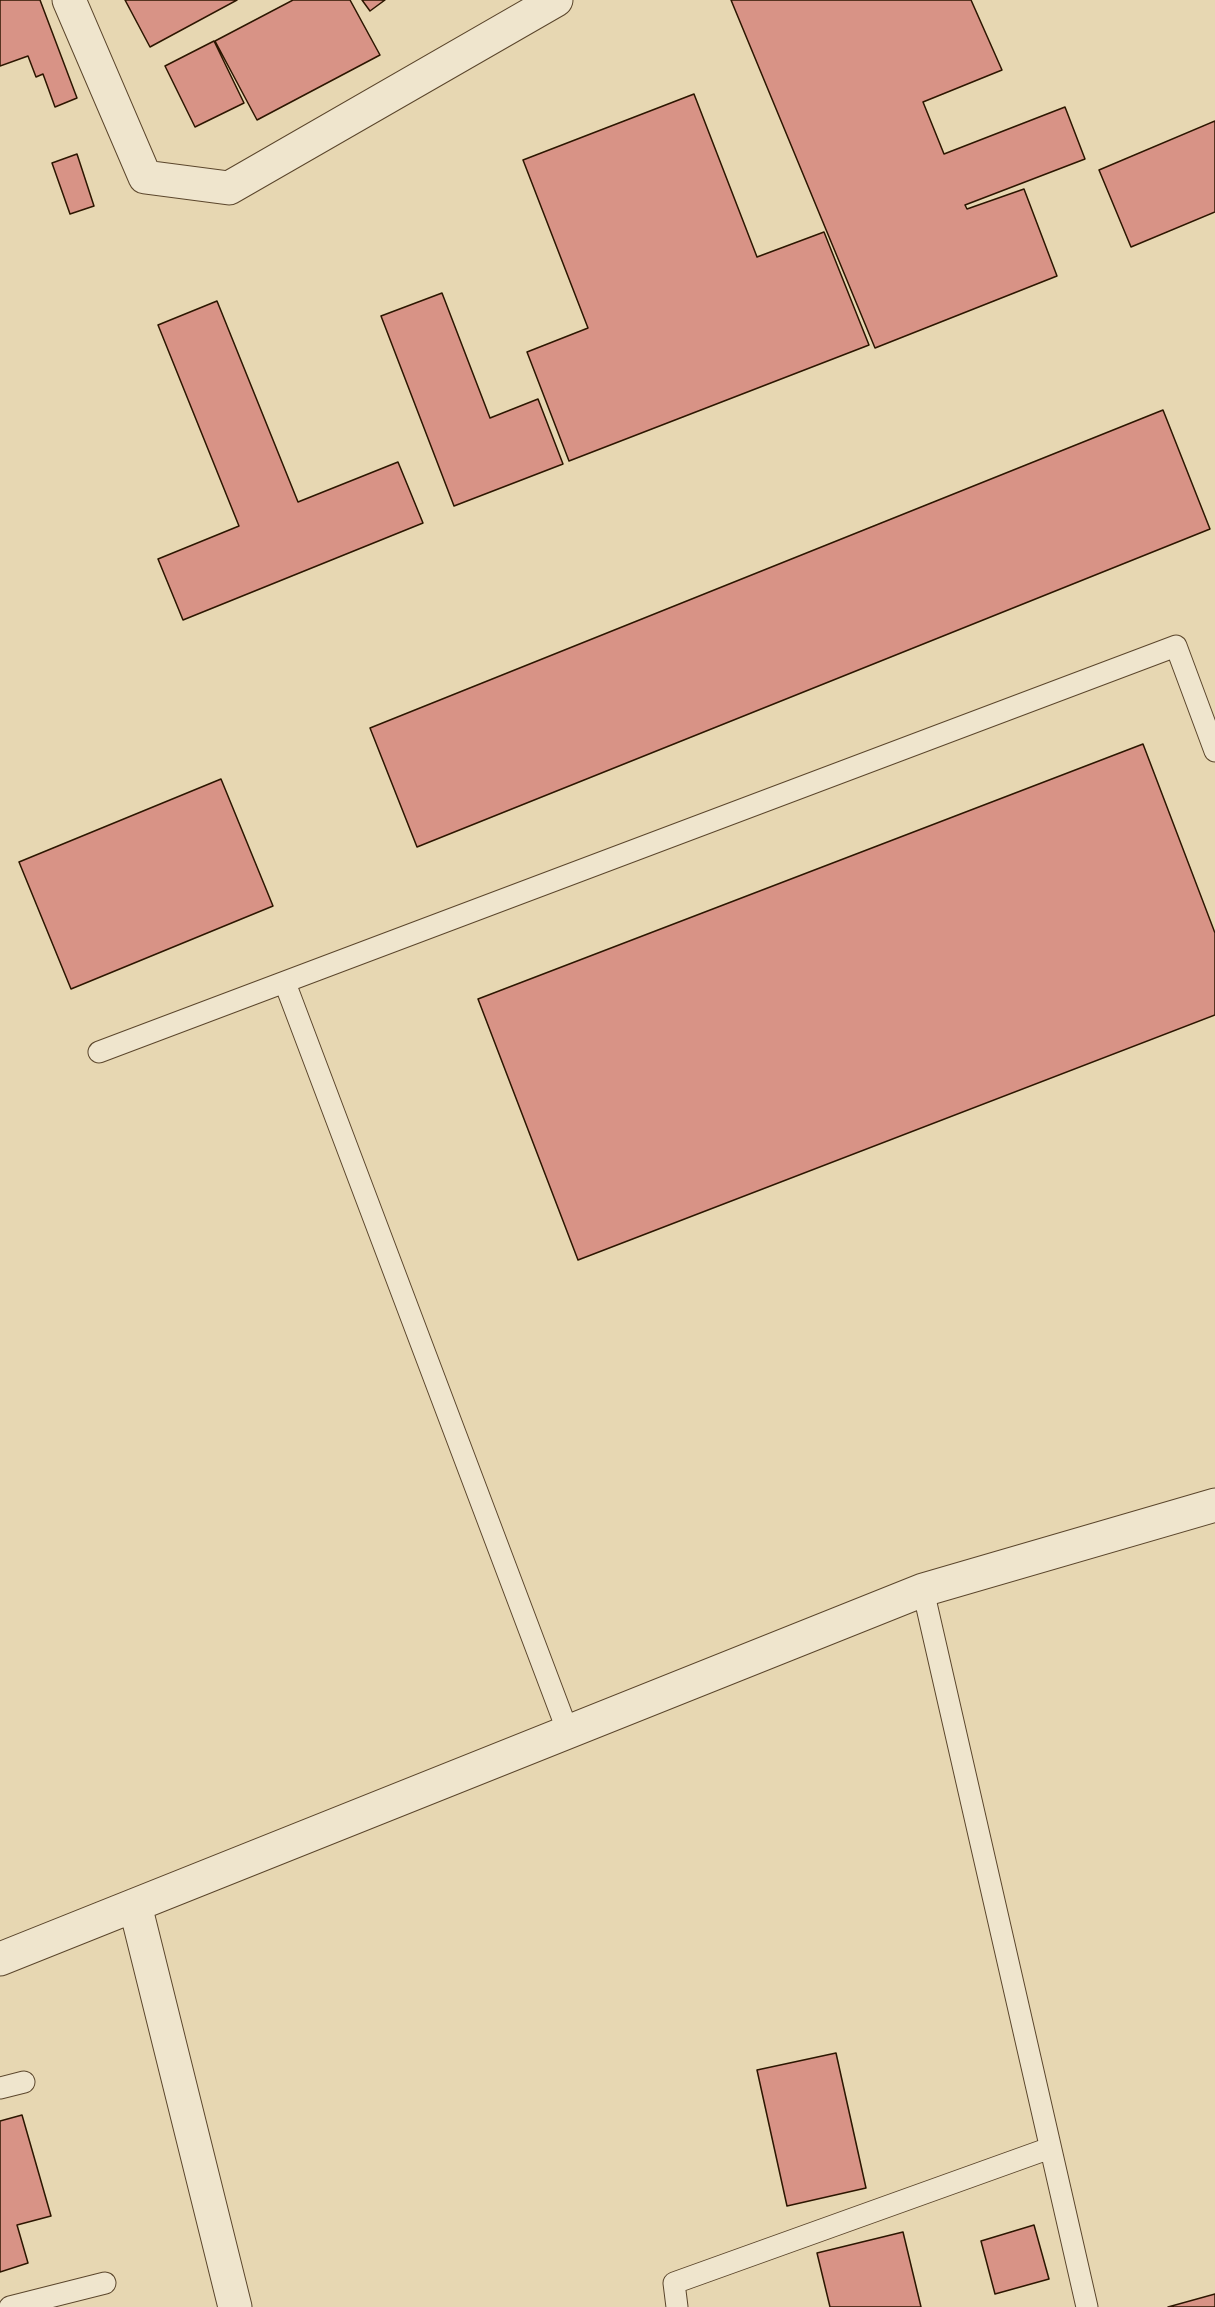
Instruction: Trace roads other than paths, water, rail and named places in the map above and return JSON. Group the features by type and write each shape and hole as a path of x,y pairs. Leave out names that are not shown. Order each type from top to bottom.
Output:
{"street":[{"path":"69,0 145,177 229,188 556,0"},
{"path":"0,1959 923,1590 1215,1504"},
{"path":"135,1905 235,2307"}],"lane":[{"path":"99,1052 1176,646 1215,751"},
{"path":"285,983 568,1732"},
{"path":"923,1590 1087,2307"},
{"path":"0,2088 24,2082"},
{"path":"677,2307 674,2283 1050,2148"},
{"path":"10,2307 105,2283"}]}
